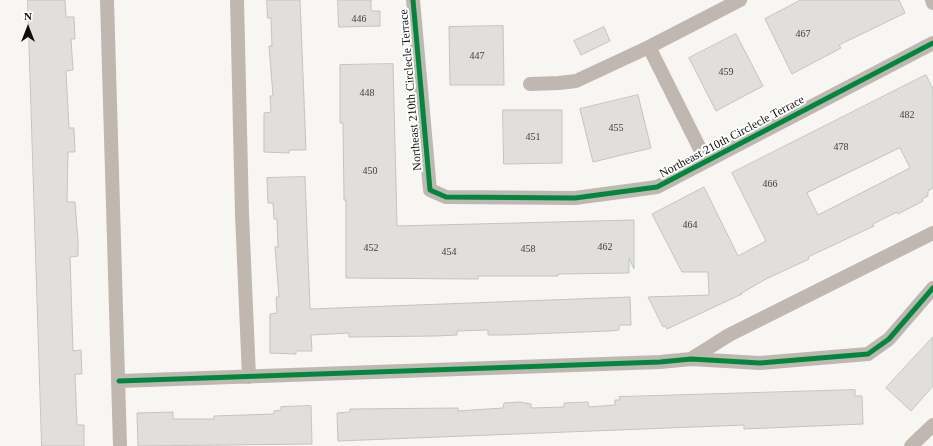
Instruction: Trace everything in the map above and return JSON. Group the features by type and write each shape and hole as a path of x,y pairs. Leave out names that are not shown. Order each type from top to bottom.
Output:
{"street":[{"path":"107,0 120,446"},
{"path":"238,0 242,214 249,377"},
{"name":"Northeast 210th Circlecle Terrace","path":"413,0 430,190 446,198 575,198 657,187 933,43"},
{"path":"530,84 560,83 576,80 649,47 740,0"},
{"path":"649,47 706,161"},
{"path":"691,359 729,335 933,232"},
{"path":"118,381 660,362 691,359 760,363 868,354 889,339 933,288"},
{"path":"911,446 933,425"}],"building":[{"path":"28,0 65,0 66,17 74,17 75,39 71,39 73,70 66,71 69,128 74,128 75,152 68,152 67,202 75,202 78,241 78,256 70,257 73,351 81,350 82,374 75,374 77,425 84,425 84,446 42,446"},
{"path":"267,0 300,0 306,150 289,150 289,153 264,152 264,113 271,112 270,96 273,96 269,46 272,46 271,18 268,18"},
{"path":"338,0 371,0 371,11 380,11 380,26 339,27"},
{"path":"801,0 899,0 905,13 839,45 841,48 792,74 765,19"},
{"path":"503,26 504,85 450,85 449,27"},
{"path":"604,27 610,41 581,55 574,41"},
{"path":"736,34 763,86 716,111 689,58"},
{"path":"393,64 397,226 634,220 634,269 629,258 629,273 558,274 558,276 478,276 478,279 346,278 346,200 344,200 343,123 340,123 340,65"},
{"path":"926,75 933,89 933,188 928,191 928,196 922,199 923,201 898,214 897,212 873,224 874,226 808,257 809,259 766,279 740,294 742,294 667,329 665,326 663,327 648,297 709,295 708,272 682,272 652,214 704,187 738,256 766,241 732,173","holes":["900,148 910,168 818,215 807,193"]},
{"path":"638,95 651,148 593,162 580,109"},
{"path":"503,110 562,110 562,163 504,164"},
{"path":"305,177 310,309 630,297 631,325 619,325 619,330 609,331 505,335 488,335 488,330 457,331 457,335 436,336 349,337 349,333 311,335 312,351 296,351 296,354 270,353 270,314 277,313 276,297 279,297 275,247 278,247 277,219 274,219 273,203 268,203 267,178"},
{"path":"933,337 933,386 911,411 886,388"},
{"path":"855,390 855,396 862,396 863,424 744,429 744,425 338,441 337,413 350,412 350,409 458,408 458,411 503,408 504,403 520,402 531,404 531,408 564,407 564,403 588,402 589,407 615,405 615,400 620,400 619,397"},
{"path":"311,406 312,444 138,446 137,413 173,412 173,419 214,419 214,416 274,414 274,411 281,410 281,407"}],"cycle path":[{"path":"413,0 430,190 446,197 575,198 657,187 933,43"},
{"path":"119,381 660,362 691,359 760,363 868,354 889,339 933,288"}]}
